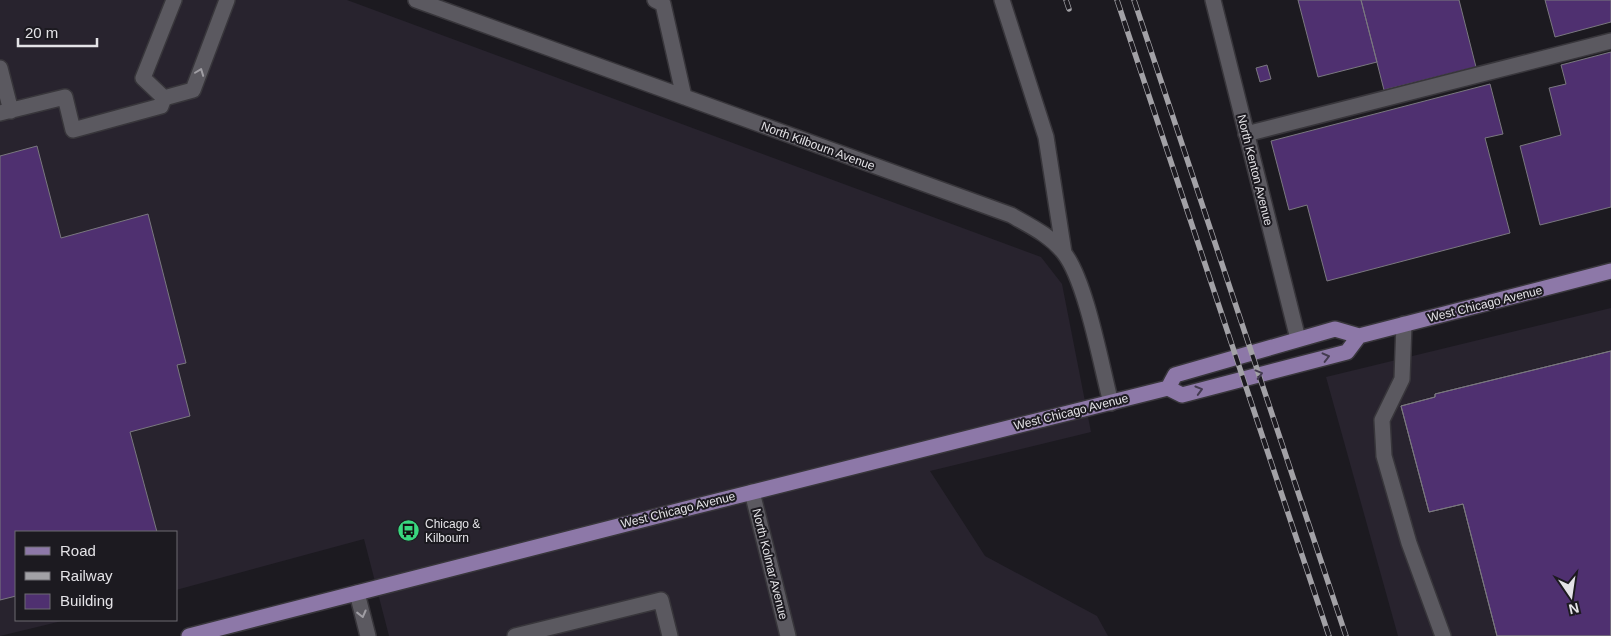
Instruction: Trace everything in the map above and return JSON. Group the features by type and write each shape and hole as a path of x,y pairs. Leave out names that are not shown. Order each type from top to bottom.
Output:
{"main road":[{"name":"West Chicago Avenue","path":"1168,388 1175,376 1335,329 1359,336 1611,271"},
{"name":"West Chicago Avenue","path":"189,636 1168,388 1182,395 1347,352 1359,336"}],"street":[{"path":"164,98 143,78 174,0"},
{"path":"164,98 193,90 227,0"},
{"name":"North Kilbourn Avenue","path":"416,0 1011,215 1045,234 1064,254 1076,276 1111,402"},
{"path":"655,0 663,4 684,97"},
{"path":"1002,0 1046,137 1064,254"},
{"name":"North Kenton Avenue","path":"1213,0 1298,339"},
{"path":"1246,134 1611,41"},
{"path":"0,68 6,112 65,97 72,130 161,106 164,98"},
{"path":"1404,324 1402,378 1382,420 1384,456 1409,543 1444,636"},
{"name":"North Kolmar Avenue","path":"752,492 788,636"},
{"path":"357,593 368,636"},
{"path":"515,636 661,600 670,636"}],"shaded area":[{"path":"0,0 347,0 1041,257 1062,284 1091,432 930,471 985,556 1097,616 1108,636 389,636 364,539 178,589 178,531 15,531 15,621 62,621 0,636"},
{"path":"1611,308 1611,636 1398,636 1326,377"}],"building":[{"path":"1298,0 1361,0 1377,62 1318,77"},
{"path":"1361,0 1459,0 1476,67 1384,90"},
{"path":"1545,0 1611,0 1611,22 1555,37"},
{"path":"1611,52 1611,207 1540,225 1520,146 1561,135 1549,88 1566,84 1561,65"},
{"path":"1267,65 1271,79 1260,82 1256,68"},
{"path":"1490,84 1503,134 1485,138 1510,233 1327,281 1307,205 1289,210 1271,141"},
{"path":"37,146 61,238 148,214 186,363 177,365 190,416 130,432 157,531 15,531 15,596 0,600 0,156"},
{"path":"1611,351 1611,636 1497,636 1463,504 1429,512 1401,406 1435,397 1435,394"},
{"path":"1611,351 1611,636 1497,636 1463,504 1429,512 1401,406 1435,397 1435,394"}],"railway":[{"path":"1066,0 1069,9"},
{"path":"1117,0 1329,636"},
{"path":"1134,0 1346,636"}],"place":[{"name":"Chicago & Kilbourn","path":"409,531"}]}
